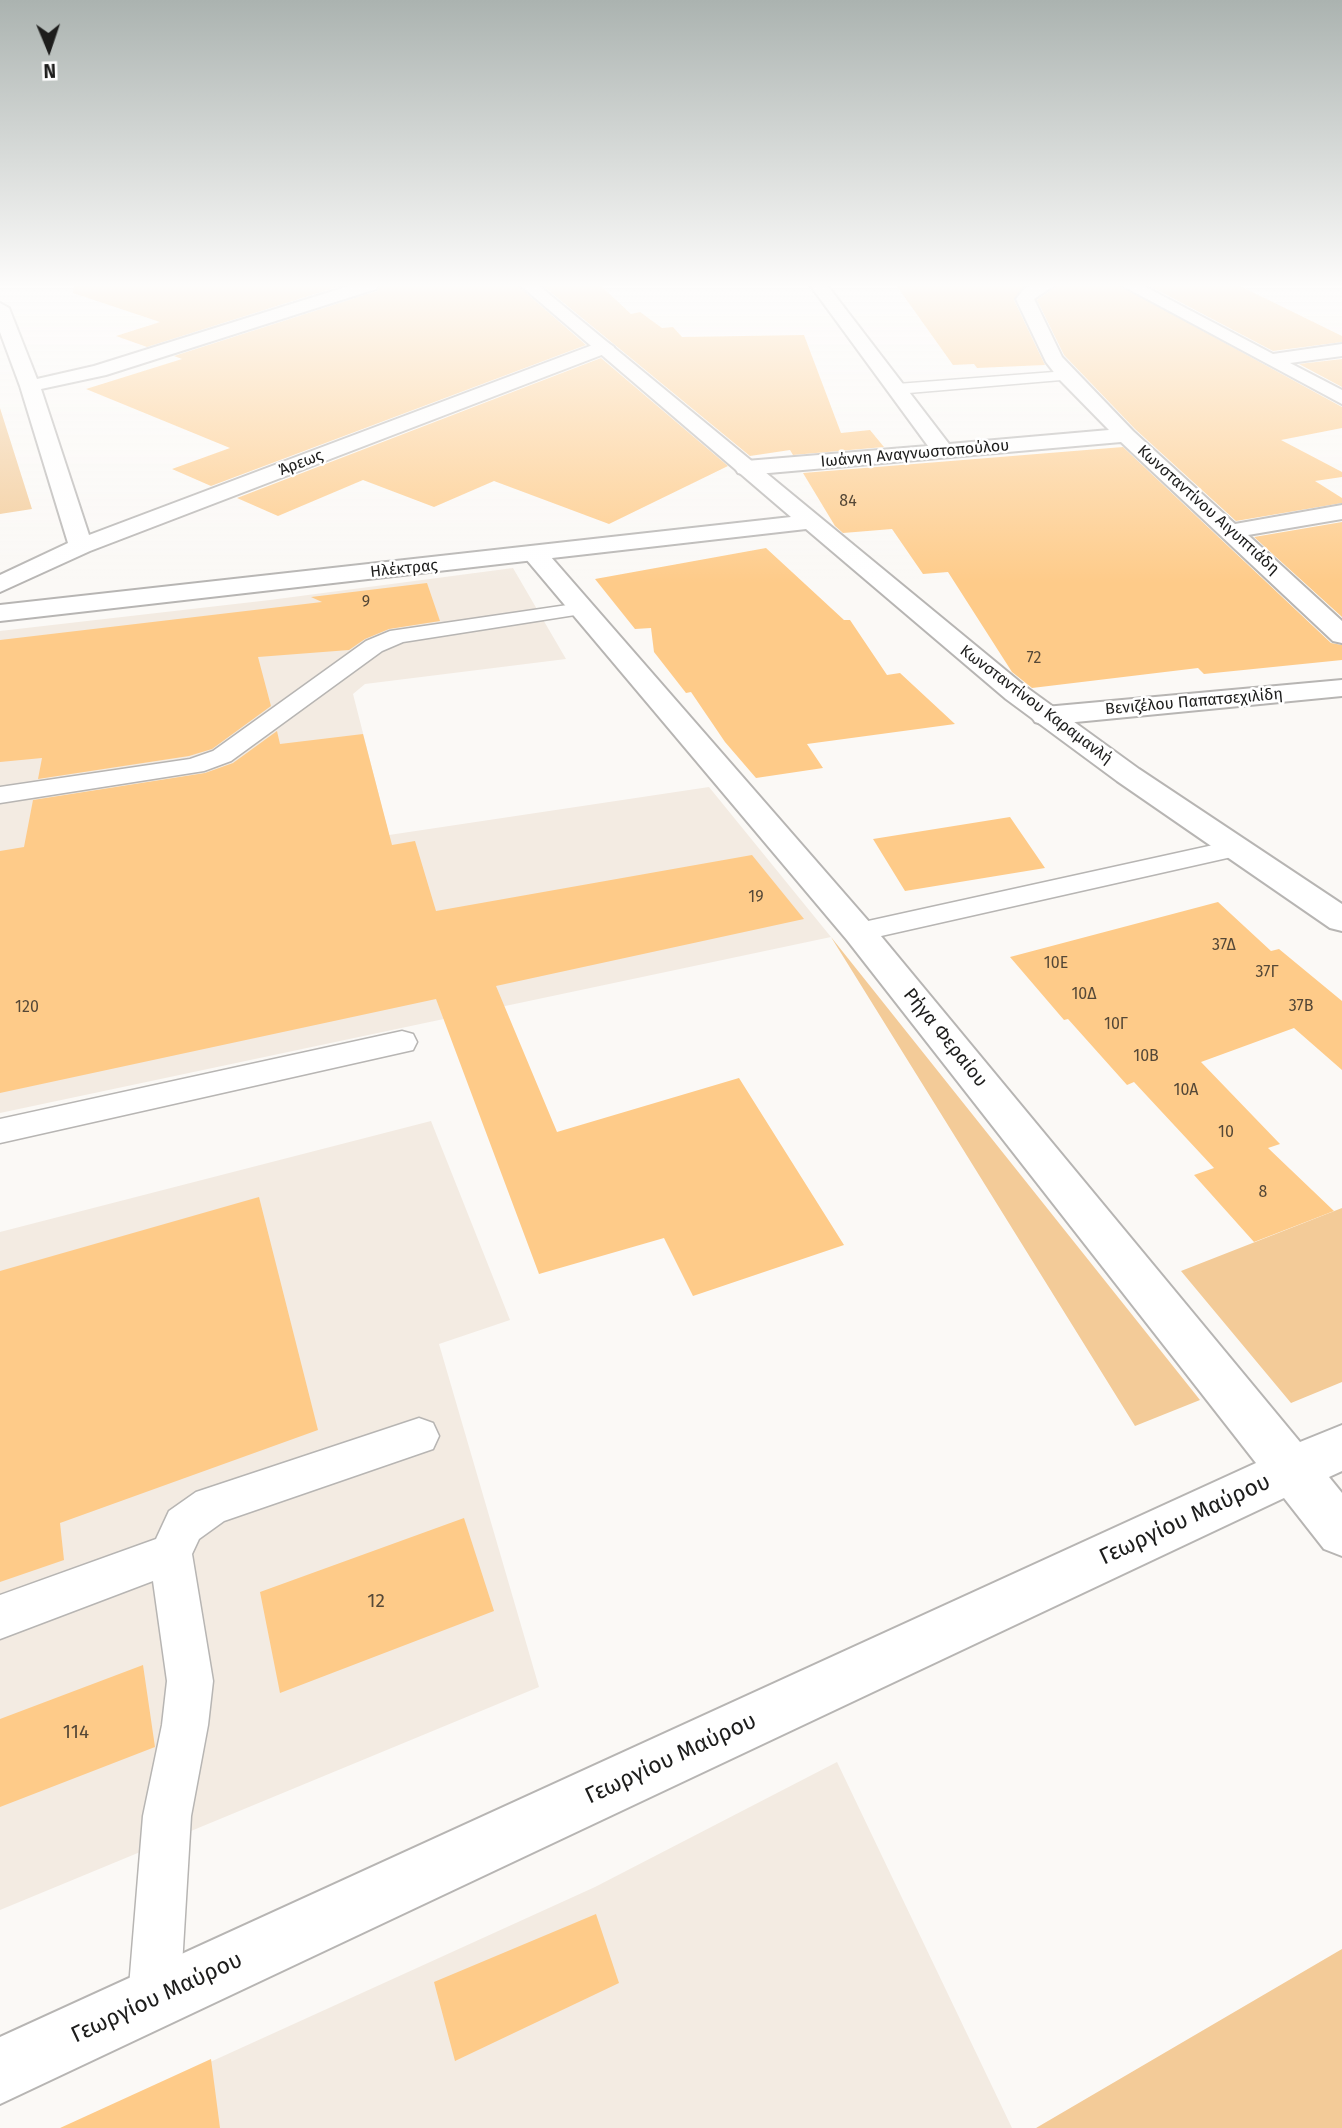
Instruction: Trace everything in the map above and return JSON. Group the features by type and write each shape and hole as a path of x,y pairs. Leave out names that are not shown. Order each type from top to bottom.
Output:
{"street":[{"path":"38,384 30,386 81,546"},
{"name":"Άρεως","path":"0,584 81,546 507,384"},
{"name":"Κωνσταντίνου Καραμανλή","path":"648,384 808,522 1045,716 1342,920"},
{"path":"893,384 944,452"},
{"name":"Κωνσταντίνου Αιγυπτιάδη","path":"1075,384 1126,435 1233,531 1342,635"},
{"path":"1316,384 1342,398"},
{"name":"Ιωάννη Αναγνωστοπούλου","path":"746,468 1126,435"},
{"path":"1233,531 1342,512"},
{"name":"Ηλέκτρας","path":"0,612 808,522"},
{"name":"Ρήγα Φεραίου","path":"535,554 859,932 1342,1532"},
{"name":"Βενιζέλου Παπατσεχιλίδη","path":"1045,716 1342,688"},
{"name":"Γεωργίου Μαύρου","path":"0,2071 1342,1447"}],"lane":[{"path":"897,389 958,384"},
{"path":"0,795 195,766 222,756 374,646 398,636 581,609"},
{"path":"859,932 1236,848"},
{"path":"0,1131 402,1042"},
{"path":"154,1998 167,1816 185,1725 190,1681 171,1554 184,1525 211,1506 419,1436"},
{"path":"0,1617 171,1554"}],"shaded area":[{"path":"0,408 32,509 0,514"},
{"path":"513,568 566,659 365,684 353,694 389,835 709,787 831,937 0,1113 0,631 270,600"},
{"path":"831,937 1200,1400 1135,1426"},
{"path":"431,1121 510,1320 439,1344 539,1687 0,1910 0,1232"},
{"path":"1342,1208 1342,1382 1291,1403 1181,1271"},
{"path":"837,1762 1012,2128 65,2128 595,1887"},
{"path":"1342,1949 1342,2128 1036,2128"}],"building":[{"path":"101,384 481,384 211,486 172,469 230,448 86,389"},
{"path":"533,384 632,384 728,466 609,524 494,481 434,507 363,480 278,516 237,498"},
{"path":"663,384 823,384 841,433 870,430 884,447 793,455 790,450 750,456"},
{"path":"1092,384 1301,384 1342,407 1342,428 1281,440 1342,472 1342,477 1315,481 1342,498 1342,503 1236,521 1135,429"},
{"path":"1123,447 1331,643 1342,645 1342,660 1204,674 1198,668 1032,688 1012,672 948,572 923,574 892,529 843,533 835,526 803,473"},
{"path":"1342,522 1342,617 1254,537"},
{"path":"766,548 844,620 850,620 887,675 900,673 955,724 807,744 823,768 756,778 725,742 691,692 686,693 654,652 651,628 635,629 595,579"},
{"path":"427,583 440,621 389,629 365,639 349,650 258,657 271,706 212,749 189,756 38,779 42,758 0,762 0,640 322,602 311,597"},
{"path":"277,731 280,744 363,734 392,845 415,841 436,911 752,855 804,919 496,986 557,1132 739,1078 844,1245 693,1296 664,1238 539,1274 436,999 0,1093 0,851 24,847 33,800 205,773 233,763"},
{"path":"1010,817 1045,868 905,891 873,839"},
{"path":"1218,902 1271,951 1279,949 1342,1001 1342,1070 1294,1028 1201,1062 1280,1144 1268,1148 1334,1211 1254,1242 1194,1175 1214,1168 1134,1082 1127,1085 1068,1019 1064,1020 1010,957"},
{"path":"259,1197 318,1430 60,1523 64,1560 0,1582 0,1271"},
{"path":"464,1518 494,1611 280,1693 260,1592"},
{"path":"143,1665 155,1747 0,1807 0,1719"},
{"path":"596,1914 619,1983 455,2061 434,1982"},
{"path":"211,2059 220,2128 60,2128"}]}
